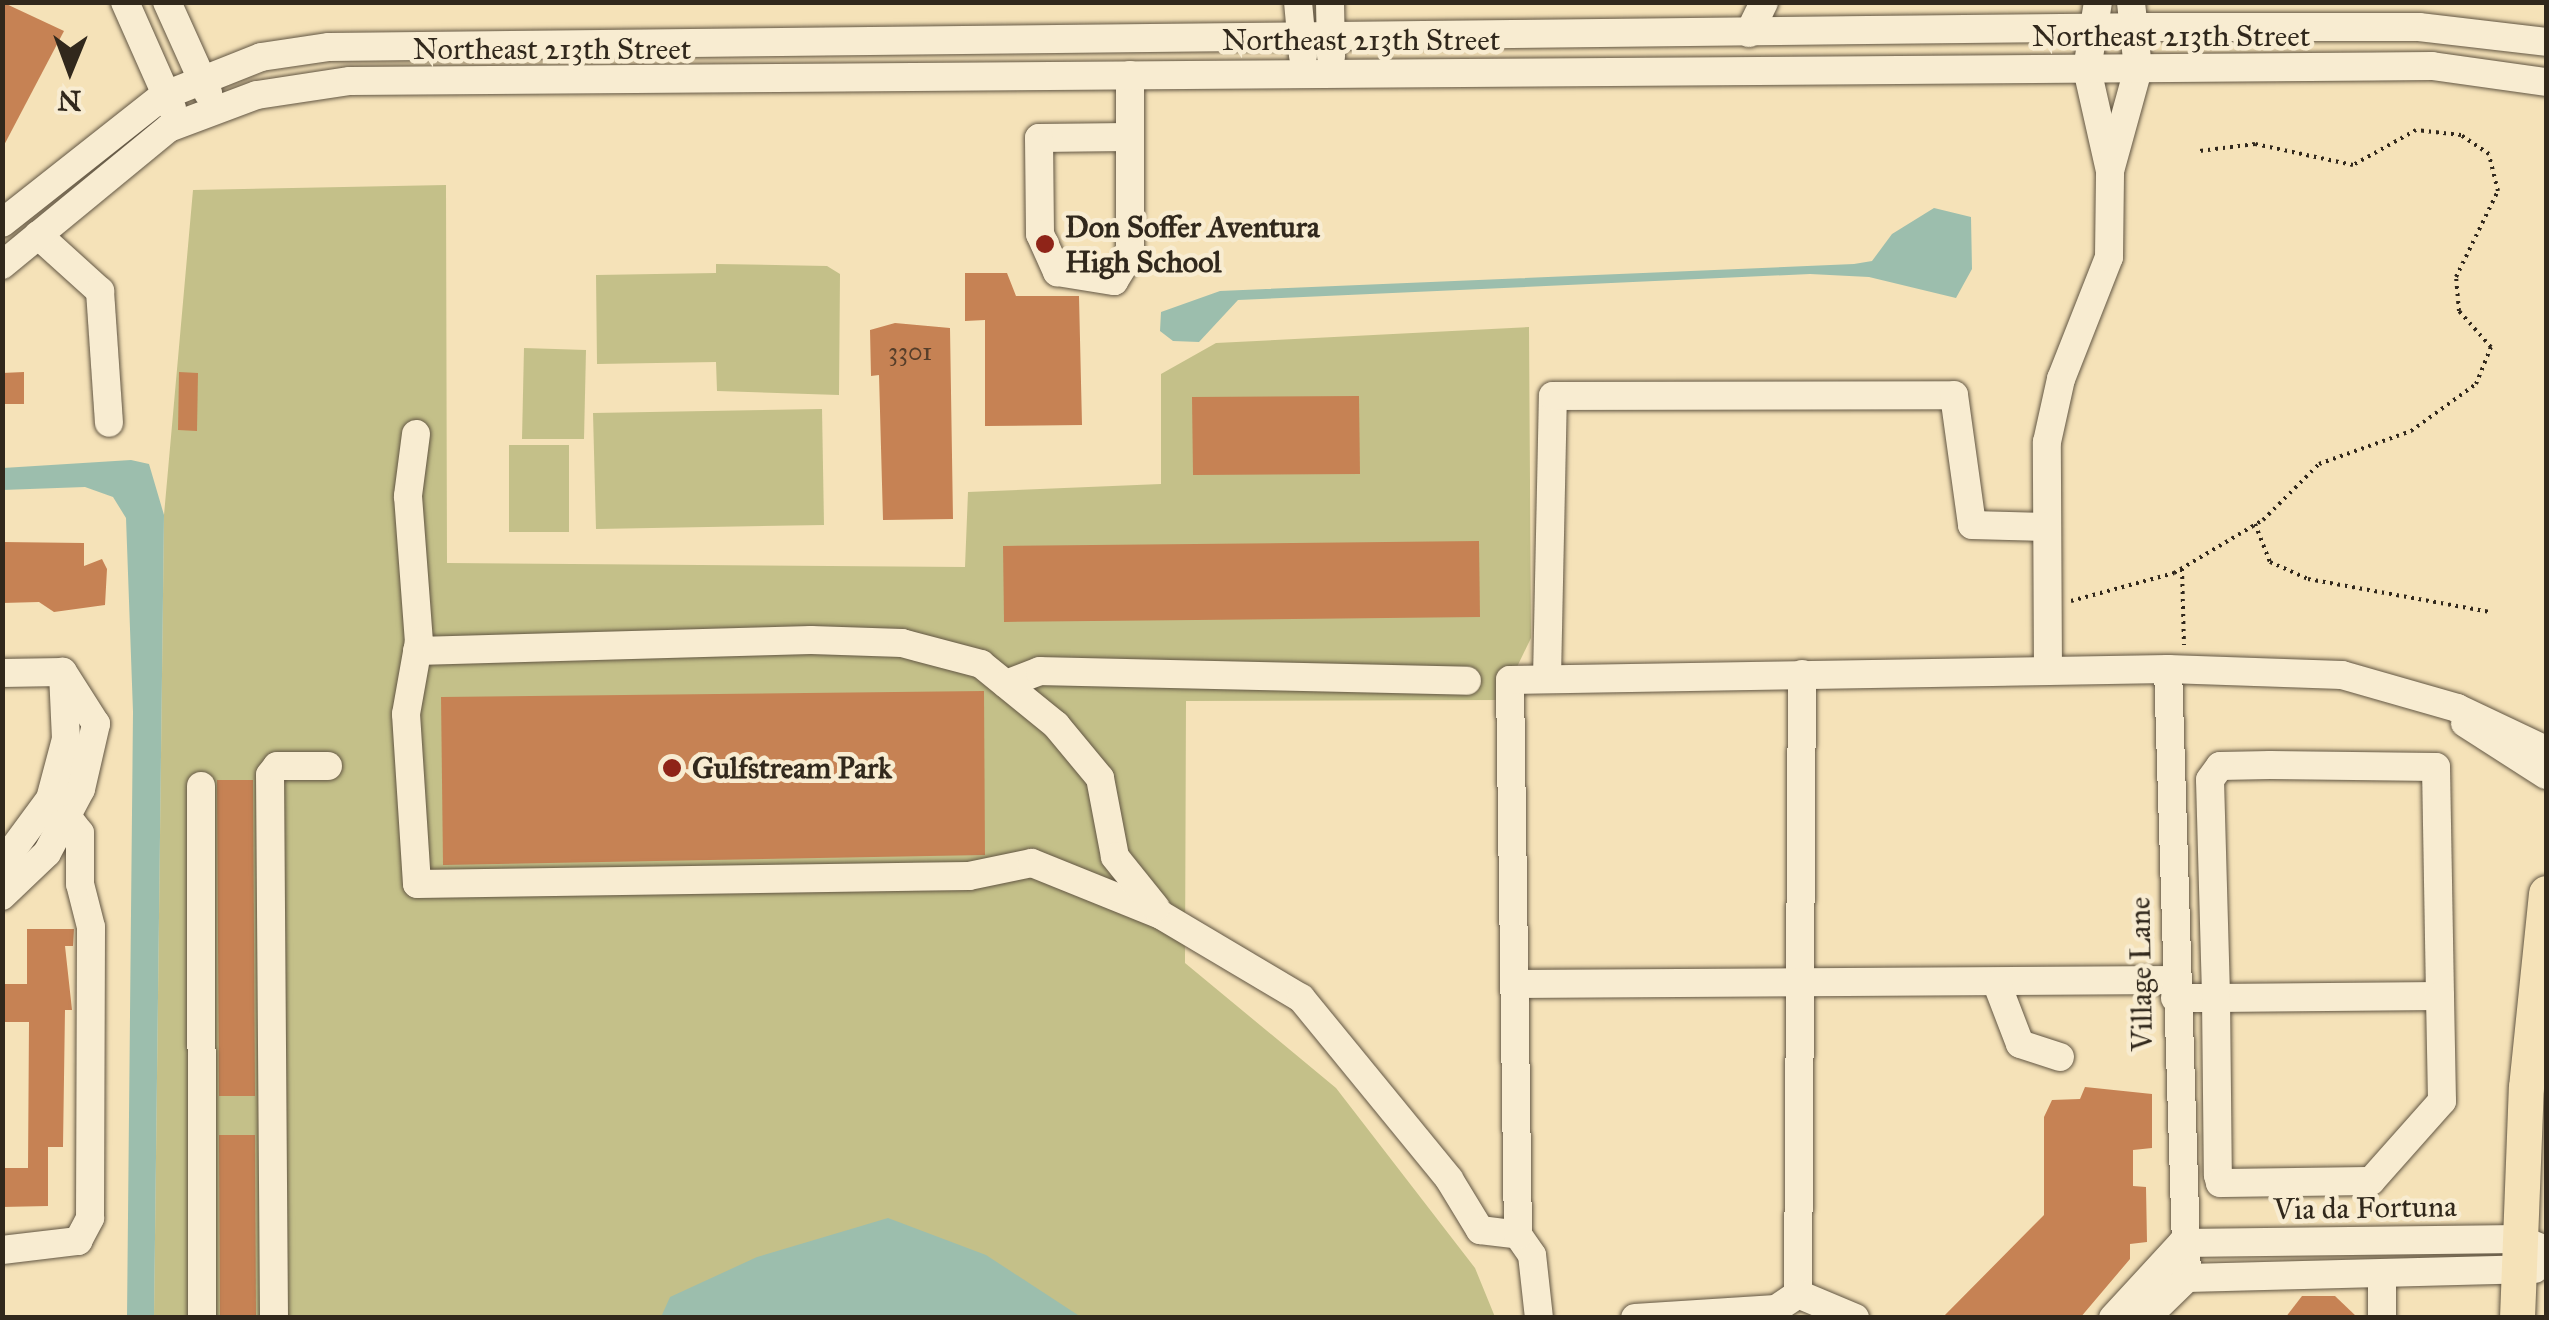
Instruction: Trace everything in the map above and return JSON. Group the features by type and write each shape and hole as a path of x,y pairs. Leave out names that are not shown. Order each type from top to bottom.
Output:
{"main road":[{"path":"2517,1318 2533,1257 2546,893"}],"street":[{"path":"125,2 157,100 181,122"},
{"path":"167,2 213,109"},
{"path":"1298,2 1302,38 1317,72"},
{"path":"1317,72 1331,37 1330,2"},
{"path":"1748,33 1764,2"},
{"path":"1776,2 1788,33"},
{"path":"2048,670 2047,442 2061,379 2109,256 2110,171 2087,69 2095,15"},
{"name":"Northeast 213th Street","path":"2,223 157,100 202,78 261,57 329,47 1788,33 2095,15 2419,27 2546,42"},
{"path":"2110,171 2138,69 2133,15"},
{"path":"842,82 856,41"},
{"name":"Northeast 213th Street","path":"2,265 146,142 181,122 213,109 350,81 842,82 1317,72 2432,66 2546,82"},
{"path":"1128,137 1040,138 1046,258 1067,276 1114,280 1130,254 1130,75"},
{"path":"38,235 100,292 109,423"},
{"path":"1546,678 1553,396 1954,396 1972,525 2046,526"},
{"path":"416,434 408,496 417,651 406,714 417,884 969,876 1032,864 1161,915 1301,998 1449,1179 1480,1230 1518,1235"},
{"path":"417,651 902,643 982,664 1056,724 1100,778 1115,857 1161,915"},
{"path":"1539,1318 1532,1255 1518,1235 1510,680 2176,669 2381,680 2457,708 2546,750"},
{"name":"Village Lane","path":"2176,669 2174,989 2186,1278"},
{"path":"1006,684 1040,671 1467,681"},
{"path":"2,673 63,672"},
{"path":"2,896 69,819 96,724 63,672"},
{"path":"2,864 50,799 66,739 63,672"},
{"path":"1798,1294 1802,674"},
{"path":"2457,708 2468,728 2546,774"},
{"path":"274,1318 270,775 278,766 328,766"},
{"path":"2220,766 2436,767 2440,996 2442,1101 2371,1181 2227,1185 2218,1175 2210,780 2220,766"},
{"path":"201,786 202,1318"},
{"path":"2,1250 78,1241 90,1218 92,926 80,884 80,833 69,819"},
{"path":"1514,984 1997,984 2174,989 2216,998 2440,996"},
{"path":"1997,984 2020,1044 2060,1057"},
{"path":"2128,1315 2182,1244"},
{"name":"Via da Fortuna","path":"2182,1244 2533,1257"},
{"path":"2128,1315 2186,1278 2382,1275 2533,1257"},
{"path":"2382,1275 2382,1318"},
{"path":"1798,1294 1838,1313"},
{"path":"1635,1318 1776,1308 1798,1294"}],"path":[{"path":"2047,606 2114,593 2182,568 2255,524 2319,464 2411,431 2476,384 2491,347 2459,311 2456,277 2498,191 2489,154 2461,135 2416,130 2353,165 2256,144 2200,151"},
{"path":"2255,524 2270,562 2308,579 2490,612"},
{"path":"2176,669 2182,568"}],"shaded area":[{"name":"Gulfstream Park","path":"446,185 447,563 965,567 968,492 1161,484 1161,374 1216,343 1529,327 1531,638 1501,700 1186,701 1185,963 1336,1088 1475,1268 1495,1317 154,1318 164,515 193,190"},
{"path":"1934,208 1971,217 1972,269 1956,298 1869,277 1810,274 1238,300 1199,342 1173,341 1160,331 1161,312 1220,291 1854,264 1872,261 1892,234"},
{"path":"716,264 827,266 840,274 839,395 717,391 716,362 597,364 596,275 716,273"},
{"path":"524,348 586,350 584,439 522,439"},
{"path":"822,409 824,525 596,529 593,413"},
{"path":"509,445 569,445 569,532 509,532"},
{"path":"131,460 149,464 164,515 154,1318 127,1317 133,712 126,518 113,497 85,487 2,490 3,468"},
{"path":"888,1218 986,1255 1081,1317 661,1317 670,1297 757,1257"}],"building":[{"path":"2,2 64,31 2,149"},
{"path":"965,273 1007,273 1016,296 1079,296 1082,425 985,426 985,320 965,321"},
{"path":"895,323 950,328 953,519 883,520 879,375 871,376 870,330"},
{"path":"24,372 24,404 2,404 2,373"},
{"path":"179,372 198,373 197,431 178,430"},
{"path":"1359,396 1360,474 1193,475 1192,397"},
{"path":"1479,541 1480,617 1004,622 1003,546"},
{"path":"2,542 84,543 84,566 102,559 107,569 105,605 54,612 39,602 2,603"},
{"path":"984,691 985,855 443,865 441,697"},
{"path":"217,780 253,780 255,1096 219,1096"},
{"path":"27,929 74,929 73,946 65,946 72,1010 65,1010 63,1147 48,1147 48,1206 2,1207 2,1168 28,1168 29,1022 2,1022 2,984 27,984"},
{"path":"2085,1087 2152,1094 2152,1148 2133,1150 2133,1186 2146,1187 2147,1242 2130,1244 2130,1259 2080,1318 1942,1318 2044,1215 2044,1117 2052,1100 2080,1099"},
{"path":"219,1135 255,1135 256,1318 220,1318"},
{"path":"2302,1296 2335,1296 2358,1318 2285,1318"}],"place":[{"name":"Don Soffer Aventura High School","path":"1045,244"},
{"name":"Gulfstream Park","path":"672,768"}]}
